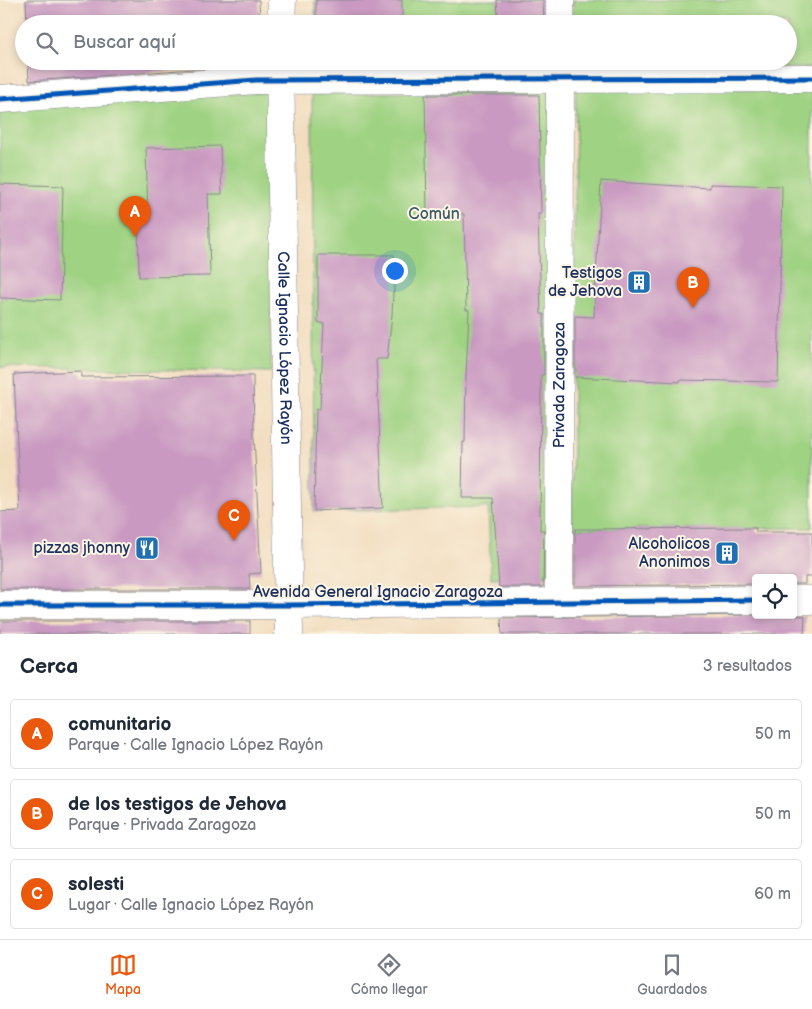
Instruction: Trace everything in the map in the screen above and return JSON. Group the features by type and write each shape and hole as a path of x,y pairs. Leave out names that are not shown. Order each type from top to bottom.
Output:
{"street":[{"path":"281,15 282,0"},
{"path":"560,0 560,15"},
{"path":"0,99 280,71 560,70 812,78"},
{"name":"Privada Zaragoza","path":"559,603 560,70"},
{"name":"Calle Ignacio López Rayón","path":"280,71 289,634"},
{"name":"Avenida General Ignacio Zaragoza","path":"0,605 288,605 752,600"},
{"path":"797,600 812,600"}],"green space":[{"path":"315,0 544,0 544,15 315,15"},
{"path":"573,0 812,0 812,68 797,68 797,15 573,15"},
{"path":"576,89 812,89 812,528 572,529"},
{"name":"Común","path":"557,90 550,575 491,578 488,507 314,511 312,94"},
{"path":"270,92 271,372 0,367 0,106"}],"building":[{"path":"26,0 259,0 260,15 27,15"},
{"path":"316,0 402,0 402,15 316,15"},
{"path":"497,0 543,0 544,15 498,15"},
{"path":"28,70 179,70 29,81"},
{"path":"425,95 539,95 541,214 538,214 541,314 544,314 544,375 541,375 540,530 544,530 543,587 499,587 493,498 462,498 469,310 466,310 464,214 427,214"},
{"path":"220,146 222,194 208,194 210,276 139,277 138,219 148,218 146,148"},
{"path":"601,181 710,188 710,184 782,186 778,382 680,380 680,382 575,377 575,316 594,317"},
{"path":"0,184 63,186 60,300 0,298"},
{"path":"318,255 394,255 394,292 387,359 376,359 383,508 314,511 316,409 320,409 324,323 318,323"},
{"path":"81,371 81,377 253,376 261,573 249,574 250,589 0,589 0,512 20,511 14,374"},
{"path":"756,528 756,532 812,532 812,577 805,577 805,584 797,584 797,574 752,574 752,584 575,586 575,529"},
{"path":"752,615 752,619 797,619 797,616 805,616 804,634 502,634 501,618"},
{"path":"0,621 250,621 250,634 0,634"}],"cycle path":[{"path":"0,99 256,80 812,78"},
{"path":"0,605 288,605 752,600"}],"place":[{"name":"comunitario","path":"135,237"},
{"name":"Testigos de Jehova","path":"639,282"},
{"name":"de los testigos de Jehova","path":"693,308"},
{"name":"solesti","path":"234,541"},
{"name":"pizzas jhonny","path":"147,548"},
{"name":"Alcoholicos Anonimos","path":"727,553"}]}
